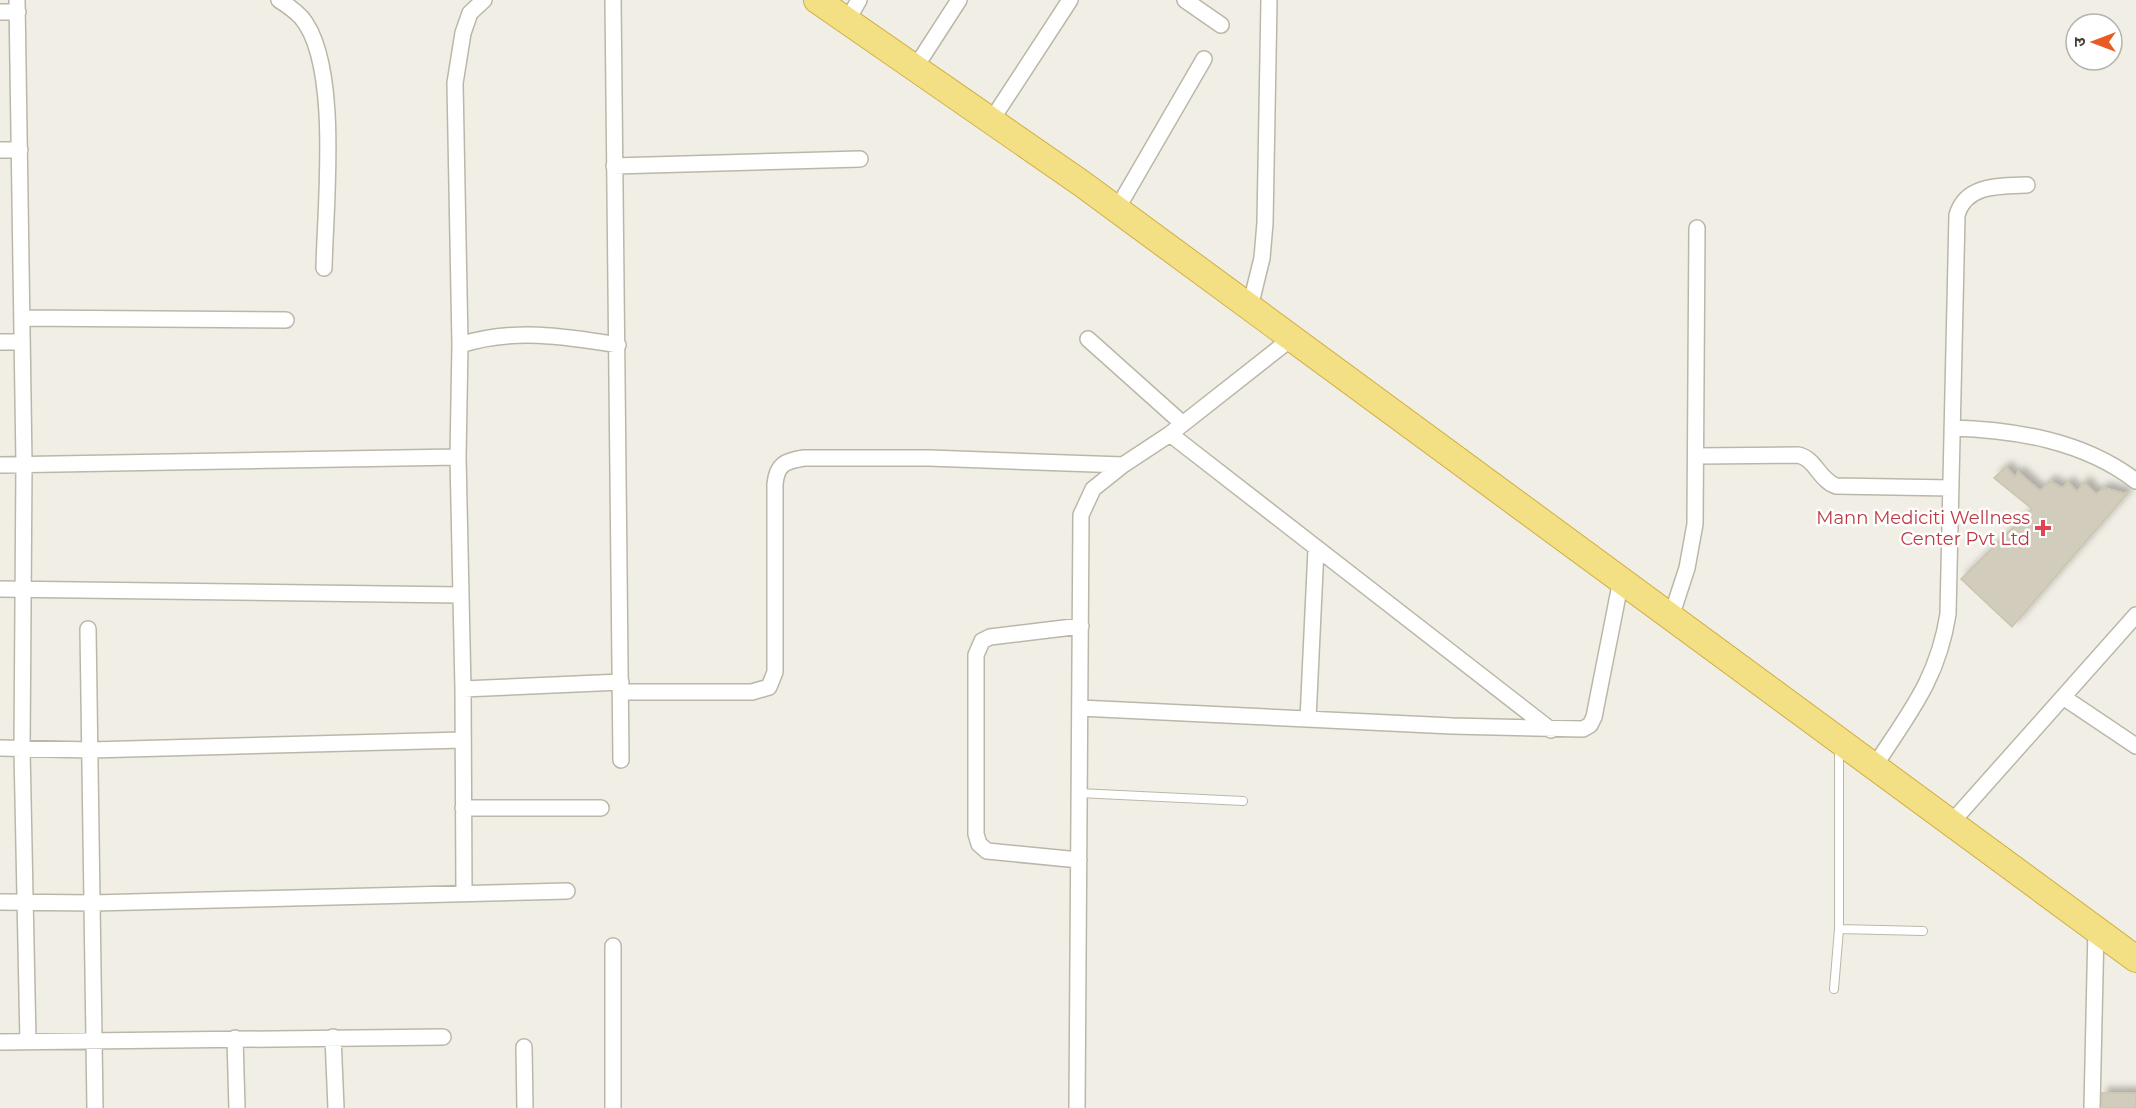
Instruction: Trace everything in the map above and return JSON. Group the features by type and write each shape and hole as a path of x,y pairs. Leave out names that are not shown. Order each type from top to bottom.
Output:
{"highway":[{"path":"817,0 853,10 915,68 1116,209 2136,959"}],"street":[{"path":"279,0 302,18 317,48 325,86 327,128 324,268"},
{"path":"464,894 463,689 458,457 460,345 454,83 463,33 470,13 484,0"},
{"path":"609,0 618,345 621,760"},
{"path":"915,68 959,0"},
{"path":"991,121 1070,0"},
{"path":"1185,0 1221,25"},
{"path":"1250,307 1262,258 1265,222 1269,0"},
{"path":"0,12 18,6 24,465 22,750 28,1042"},
{"path":"1116,209 1204,58"},
{"path":"0,150 20,150"},
{"path":"614,166 860,159"},
{"path":"1874,766 1928,684 1944,643 1948,614 1957,215 1960,206 1974,192 1997,186 2027,185"},
{"path":"1671,617 1692,545 1696,456 1697,228"},
{"path":"22,318 286,320"},
{"path":"460,345 482,338 507,334 541,335 618,345"},
{"path":"1077,1108 1081,515 1093,489 1123,465 1170,434 1292,338"},
{"path":"1088,339 1183,424"},
{"path":"0,342 22,342"},
{"path":"1952,428 2012,433 2072,446 2092,454 2136,481"},
{"path":"1170,434 1551,730"},
{"path":"1696,456 1798,455 1808,458 1822,478 1836,486 1951,488"},
{"path":"0,465 458,457"},
{"path":"463,689 621,687 752,692 769,687 775,672 775,484 776,472 786,461 804,458 929,458 1123,465"},
{"path":"1308,719 1316,549"},
{"path":"1080,708 1551,730 1582,729 1590,725 1594,717 1621,580"},
{"path":"0,589 460,595"},
{"path":"1951,823 2136,615"},
{"path":"1079,860 987,851 979,844 976,834 976,655 982,641 990,637 1081,626"},
{"path":"88,629 95,1108"},
{"path":"2063,697 2136,746"},
{"path":"0,748 91,750 463,740"},
{"path":"463,808 602,808"},
{"path":"0,902 93,903 567,891"},
{"path":"2092,1108 2096,929"},
{"path":"613,946 613,1108"},
{"path":"0,1042 333,1036 442,1037"},
{"path":"333,1036 336,1108"},
{"path":"236,1038 237,1108"},
{"path":"524,1047 525,1108"}],"lane":[{"path":"1834,989 1839,929 1839,740"},
{"path":"1080,794 1242,801"},
{"path":"1839,929 1923,931"}],"building":[{"path":"2006,467 2015,477 2018,472 2040,491 2050,481 2062,488 2068,482 2077,492 2084,482 2096,494 2104,488 2127,494 2012,627 1961,579 2032,509 1994,478"},
{"path":"2102,1093 2136,1093 2136,1108 2102,1108"}],"place":[{"name":"Mann Mediciti Wellness Center Pvt Ltd","path":"2043,528"}]}
